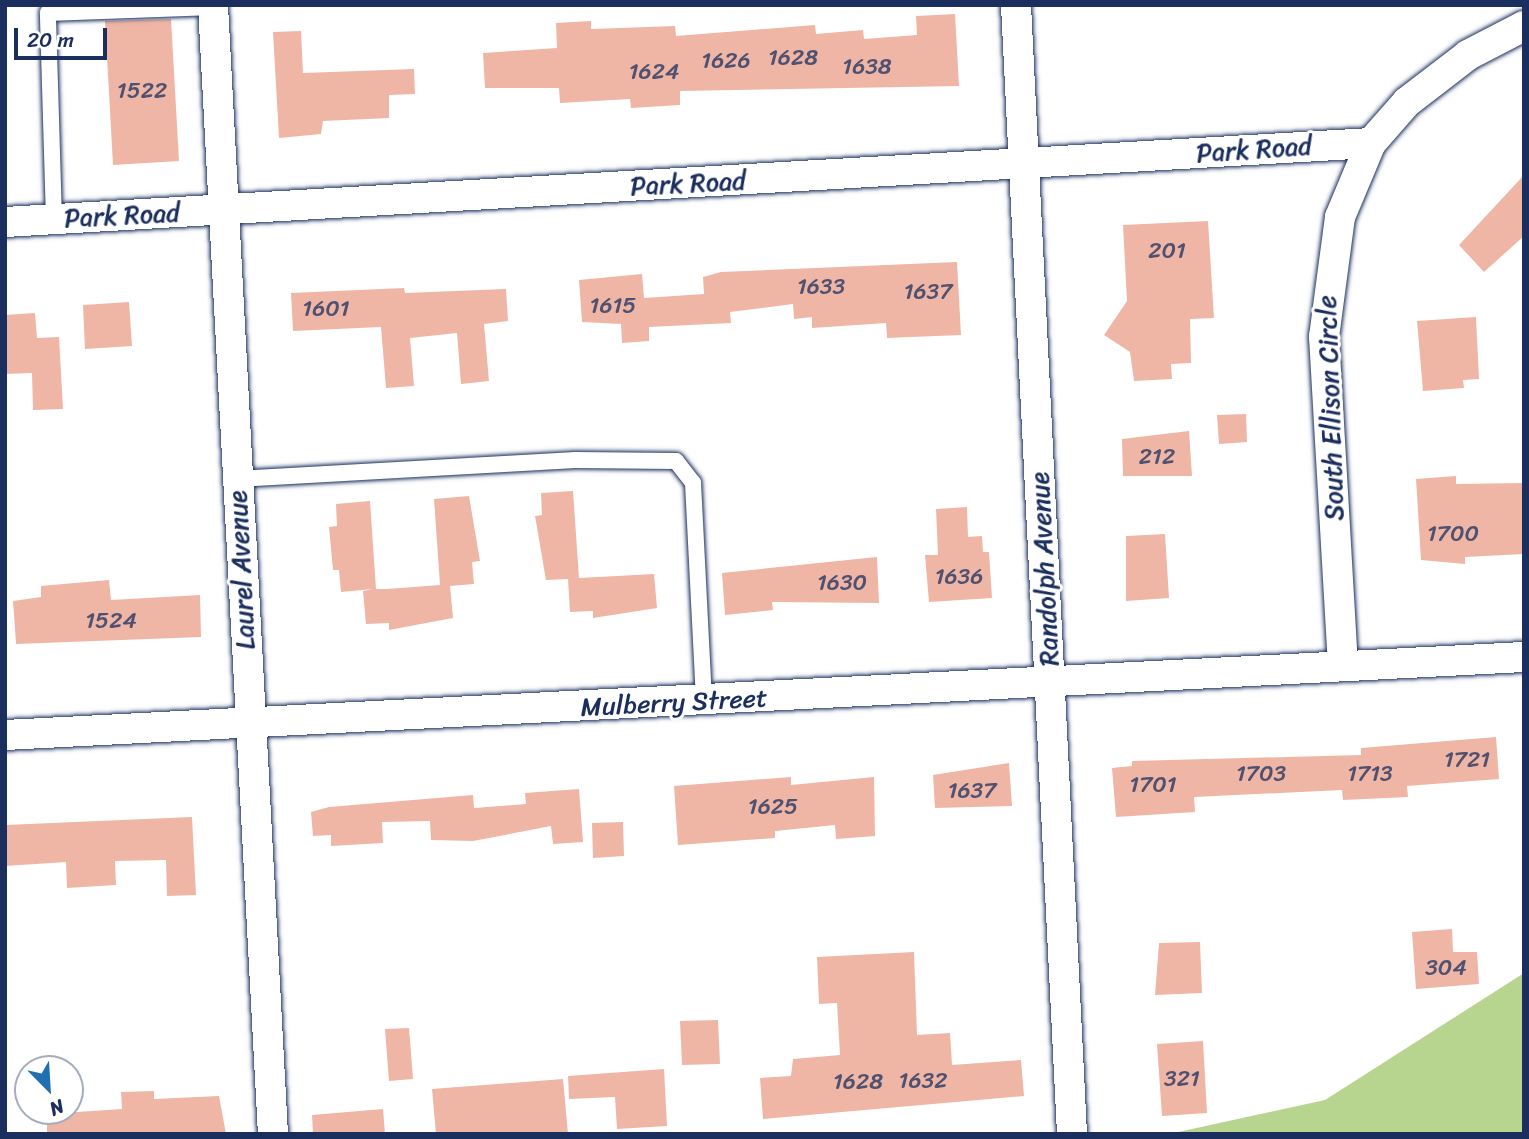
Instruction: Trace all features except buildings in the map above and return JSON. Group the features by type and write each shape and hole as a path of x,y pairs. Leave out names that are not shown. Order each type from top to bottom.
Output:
{"street":[{"name":"Randolph Avenue","path":"1016,5 1072,1134"},
{"name":"Laurel Avenue","path":"213,6 274,1134"},
{"name":"South Ellison Circle","path":"1343,666 1325,296 1340,217 1371,142 1436,77 1524,26"},
{"name":"Park Road","path":"5,222 1026,166 1371,142"},
{"name":"Mulberry Street","path":"5,736 704,702 1051,680 1524,657"}],"lane":[{"path":"54,220 48,13 213,6"},
{"path":"237,479 587,459 676,461 693,482 704,702"}],"green space":[{"path":"1524,973 1524,1134 1169,1134 1325,1100"}]}
